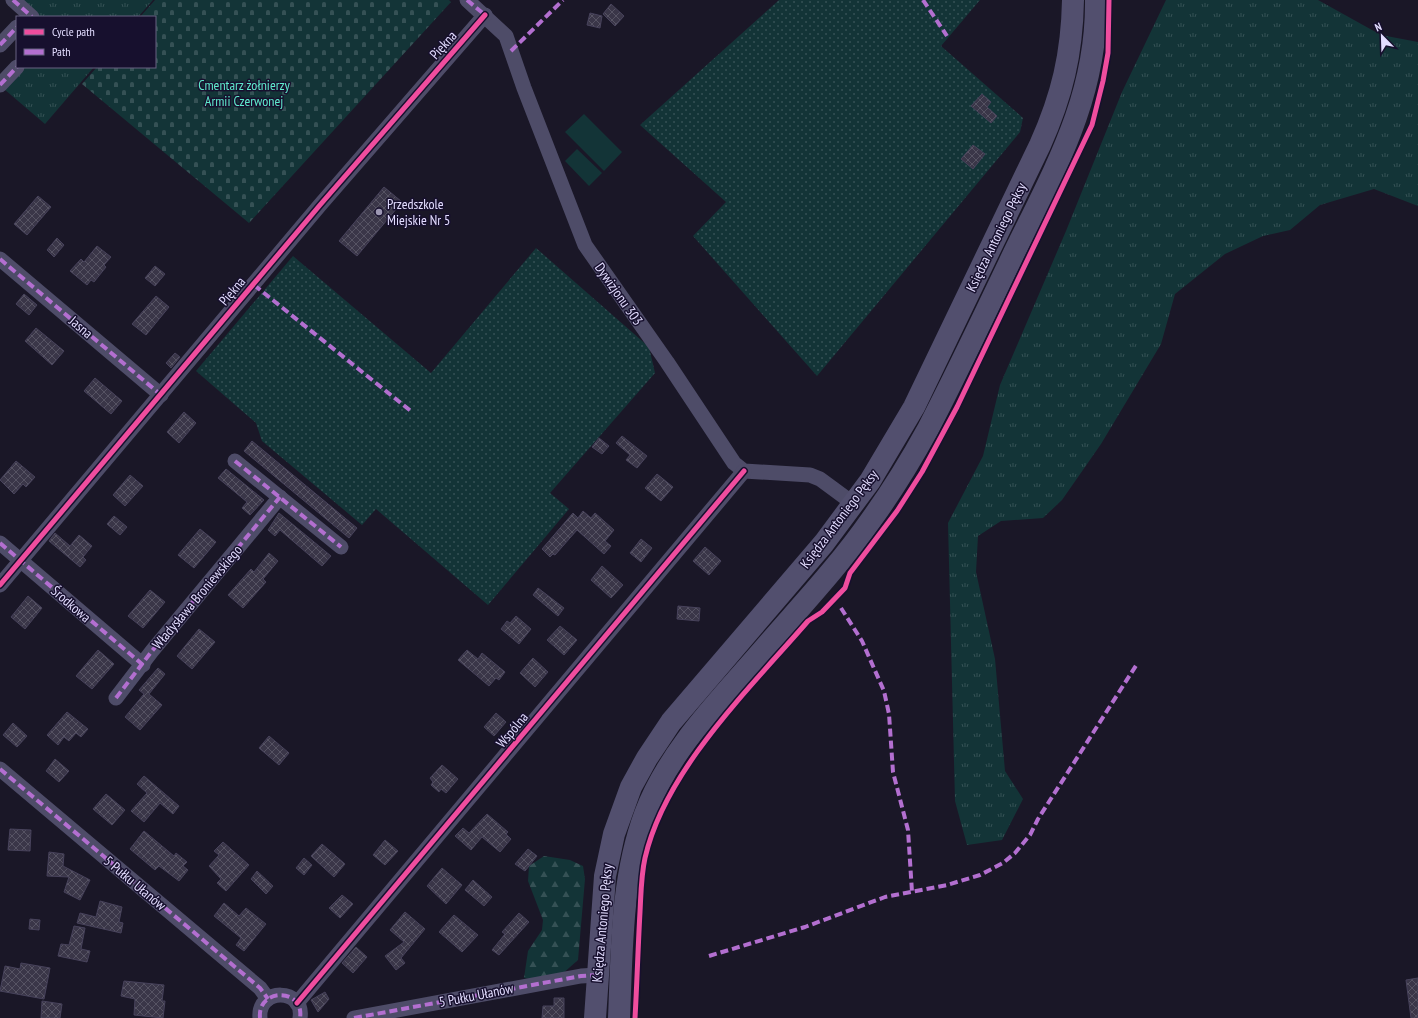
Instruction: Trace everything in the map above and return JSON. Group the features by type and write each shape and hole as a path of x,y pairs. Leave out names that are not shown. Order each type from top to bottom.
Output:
{"main road":[{"name":"Księdza Antoniego Pęksy","path":"595,1018 602,901 609,852 631,787 647,758 671,722 824,543 854,504 886,456 914,408 1056,110 1064,82 1072,35 1073,0"},
{"name":"Księdza Antoniego Pęksy","path":"619,1018 625,901 628,874 637,839 652,798 666,771 689,737 842,558 871,521 925,435 1068,140 1088,82 1095,38 1096,0"}],"street":[{"path":"12,0 29,16"},
{"name":"Dywizjonu 303","path":"467,0 506,36 524,88 585,245 668,362 734,463 744,471"},
{"name":"Piękna","path":"0,585 325,199 485,15"},
{"path":"0,45 16,27"},
{"path":"0,85 16,67"},
{"name":"Jasna","path":"0,259 161,395"},
{"path":"235,460 341,547"},
{"path":"744,471 810,475 820,479 854,504"},
{"name":"Wspólna","path":"297,1003 744,471"},
{"name":"Władysława Broniewskiego","path":"116,698 143,665 152,651 280,497"},
{"name":"Środkowa","path":"0,543 143,665"},
{"name":"5 Pułku Ułanów","path":"0,769 260,988 268,999"},
{"name":"5 Pułku Ułanów","path":"354,1018 581,976 598,975"},
{"path":"260,1018 261,1010 268,999 280,994 287,995 297,1003 300,1009 300,1018"}],"green space":[{"path":"19,0 153,0 139,16 38,16"},
{"name":"Cmentarz żołnierzy Armii Czerwonej","path":"155,0 449,0 451,2 249,223 82,84 96,68 156,68 156,16 141,16"},
{"path":"779,0 980,0 941,46 1023,118 1020,132 817,376 693,236 726,202 640,125"},
{"path":"1166,0 1318,0 1381,35 1418,42 1418,206 1374,189 1320,205 1290,230 1263,236 1225,254 1175,294 1161,344 1101,444 1062,500 1043,518 1001,521 978,536 976,572 995,659 1005,771 1023,799 1002,840 967,845 955,801 948,523 983,456 1000,385 1066,231 1122,92"},
{"path":"22,68 93,68 45,124 4,89"},
{"path":"584,114 622,152 604,171 565,132"},
{"path":"577,149 602,173 589,186 565,161"},
{"path":"536,248 649,347 655,373 550,493 569,509 488,605 376,509 362,525 262,441 256,423 196,371 293,256 431,373"},
{"path":"544,856 570,860 583,866 585,879 578,960 561,975 530,979 524,978 528,951 542,930 543,920 528,881 529,866"}],"building":[{"path":"611,4 624,16 615,26 603,14"},
{"path":"590,13 602,16 600,28 587,25"},
{"path":"982,94 991,102 987,107 997,116 991,123 971,106"},
{"path":"973,145 985,154 973,169 961,159"},
{"name":"Przedszkole Miejskie Nr 5","path":"384,187 402,202 357,256 339,241"},
{"path":"38,196 51,207 27,235 14,224"},
{"path":"57,238 64,245 54,257 47,250"},
{"path":"97,246 111,257 104,265 106,267 94,282 91,280 87,285 70,271 81,259 84,262"},
{"path":"155,266 165,274 155,286 145,278"},
{"path":"24,294 37,305 29,315 16,304"},
{"path":"156,296 169,307 146,335 132,324"},
{"path":"36,328 64,351 52,365 25,341"},
{"path":"175,353 180,357 171,368 166,363"},
{"path":"95,378 122,401 111,414 84,391"},
{"path":"184,412 196,423 179,443 167,432"},
{"path":"622,436 647,456 637,468 626,460 630,455 616,443"},
{"path":"599,438 609,446 602,454 592,447"},
{"path":"252,441 357,528 349,538 244,451"},
{"path":"16,461 35,477 26,487 23,484 14,494 0,480"},
{"path":"226,469 264,500 250,515 242,508 247,502 218,478"},
{"path":"657,474 673,487 661,501 645,488"},
{"path":"130,475 143,486 125,506 113,495"},
{"path":"583,511 591,518 595,513 614,530 605,541 611,546 604,554 577,530 555,555 553,554 550,557 542,549 573,513 578,518"},
{"path":"279,513 331,556 322,566 280,530 275,536 268,530"},
{"path":"114,516 127,527 120,535 107,524"},
{"path":"200,529 216,542 194,568 178,555"},
{"path":"55,533 70,546 79,535 92,546 83,557 86,560 80,567 49,541"},
{"path":"641,539 652,548 641,562 630,553"},
{"path":"705,547 721,561 709,575 693,561"},
{"path":"269,553 278,561 263,579 266,582 243,608 228,595 251,569 254,572"},
{"path":"602,566 623,585 611,598 591,580"},
{"path":"538,588 564,608 558,616 533,595"},
{"path":"150,590 165,602 143,628 128,616"},
{"path":"28,596 42,608 25,629 11,617"},
{"path":"678,606 700,608 699,621 677,619"},
{"path":"516,616 531,629 519,644 501,629 507,621 510,623"},
{"path":"560,626 577,640 564,655 547,640"},
{"path":"199,629 215,642 192,669 177,656"},
{"path":"98,650 114,664 92,689 76,676"},
{"path":"467,650 478,659 482,653 505,672 499,680 496,678 489,686 458,660"},
{"path":"533,658 548,672 535,687 520,673"},
{"path":"158,668 165,674 149,694 162,705 140,730 125,717 144,694 139,690"},
{"path":"67,712 88,729 81,737 76,733 69,741 64,737 58,745 47,735"},
{"path":"496,713 506,722 494,736 484,727"},
{"path":"13,723 27,736 17,747 3,735"},
{"path":"269,736 289,753 279,765 259,748"},
{"path":"55,759 69,771 59,782 46,771"},
{"path":"442,765 458,779 446,793 441,789 439,792 431,785 433,782 430,778"},
{"path":"144,776 179,806 173,814 160,803 144,822 131,811 147,793 137,784"},
{"path":"106,794 125,810 112,825 93,809"},
{"path":"487,814 508,832 506,834 511,839 500,852 482,837 471,850 455,836 463,828 469,833"},
{"path":"10,829 31,830 30,851 8,850"},
{"path":"144,831 174,856 176,853 187,862 183,866 188,870 179,881 159,866 155,870 130,849"},
{"path":"385,840 398,851 385,865 373,855"},
{"path":"223,842 249,865 226,891 217,883 221,879 209,866 219,855 214,851"},
{"path":"322,844 345,864 334,877 311,856"},
{"path":"528,849 537,856 525,871 515,864"},
{"path":"49,852 64,854 63,866 90,880 80,900 64,892 69,877 47,876"},
{"path":"304,858 312,865 304,875 296,868"},
{"path":"442,868 462,885 446,904 427,886"},
{"path":"257,871 273,886 266,894 251,879"},
{"path":"473,880 492,897 484,906 465,890"},
{"path":"342,895 353,904 340,918 329,908"},
{"path":"100,901 122,907 119,922 123,923 121,933 77,923 80,913 96,917"},
{"path":"224,903 239,916 246,908 266,924 244,951 236,945 241,938 214,916"},
{"path":"405,912 425,929 401,958 405,963 396,970 385,956 404,942 390,930"},
{"path":"519,913 529,922 499,955 492,950 505,934 502,932"},
{"path":"454,915 478,935 462,952 439,932"},
{"path":"30,919 40,920 39,930 29,929"},
{"path":"74,926 85,928 81,949 90,951 87,962 58,956 61,944 69,945"},
{"path":"356,947 367,957 353,973 342,963"},
{"path":"21,963 50,968 44,999 0,991 5,966 20,969"},
{"path":"1418,978 1418,1018 1411,1018 1406,980"},
{"path":"124,981 164,985 162,1001 165,1001 163,1018 134,1015 135,999 121,996"},
{"path":"325,992 329,999 318,1012 311,1000"},
{"path":"554,998 564,998 564,1018 542,1018 543,1006 554,1006"},
{"path":"42,1001 62,1004 60,1018 41,1018"}],"marked path":[{"path":"13,0 31,16"},
{"path":"467,0 485,15 484,17"},
{"path":"511,51 563,0"},
{"path":"923,0 947,36"},
{"path":"0,45 16,28"},
{"path":"0,85 16,68"},
{"path":"0,259 161,395"},
{"path":"254,285 412,412"},
{"path":"235,461 341,547"},
{"path":"116,698 152,651 280,497"},
{"path":"0,543 143,665"},
{"path":"841,608 862,641 884,691 889,714 893,772 908,830 912,892"},
{"path":"709,956 805,927 885,897 947,885 980,875 1003,863 1015,853 1030,835 1038,819 1137,664"},
{"path":"0,769 260,988 268,999"},
{"path":"354,1018 581,976 597,975"},
{"path":"260,1018 261,1008 266,1001 273,996 281,995 289,997 295,1001 300,1008 300,1018"}],"cycle path":[{"path":"635,1018 642,878 645,858 655,825 671,793 690,762 712,732 736,702 808,621 822,612 845,588 850,573 897,511 922,472 957,407 1092,125 1108,53 1109,0"},
{"path":"0,585 320,205 485,15"},
{"path":"297,1003 744,471"}],"place":[{"name":"Przedszkole Miejskie Nr 5","path":"379,212"}]}
